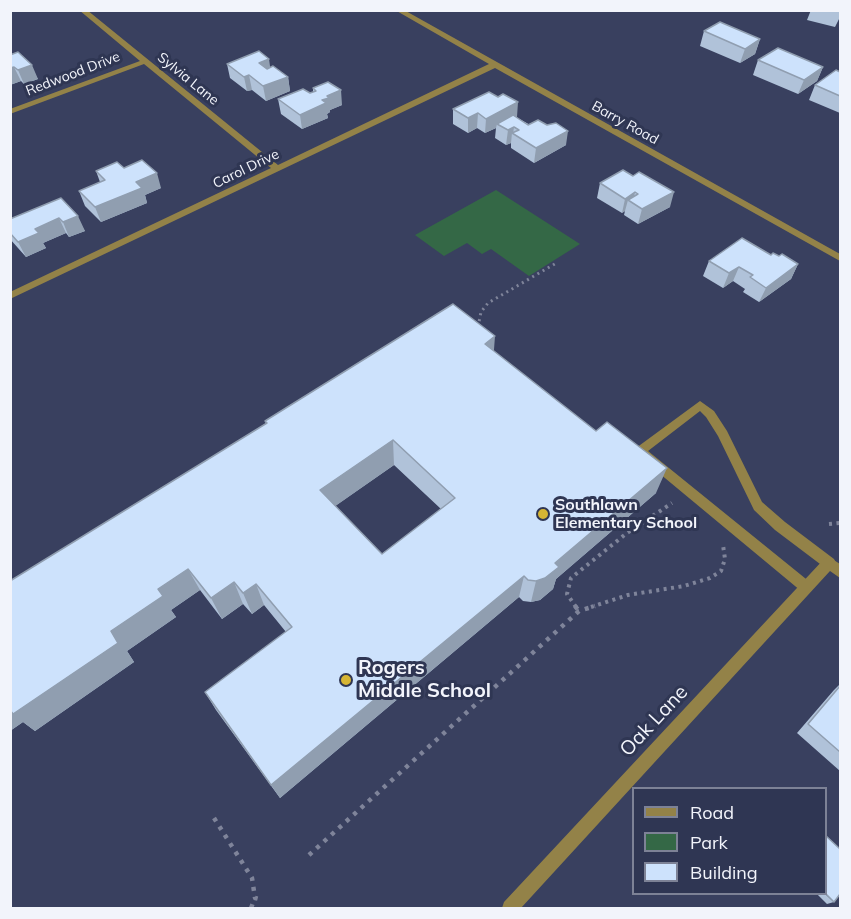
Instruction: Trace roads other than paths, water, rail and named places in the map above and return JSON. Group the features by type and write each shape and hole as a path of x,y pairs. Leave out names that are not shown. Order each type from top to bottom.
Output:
{"street":[{"name":"Sylvia Lane","path":"82,10 278,169"},
{"name":"Barry Road","path":"398,10 840,258"},
{"name":"Redwood Drive","path":"10,112 144,62"},
{"name":"Carol Drive","path":"10,296 494,65"},
{"path":"806,587 640,451 700,405 710,414 723,434 758,506 835,568"},
{"name":"Oak Lane","path":"510,909 806,587 835,568"}],"place":[{"name":"Southlawn Elementary School","path":"543,514"},
{"name":"Rogers Middle School","path":"346,680"}]}
